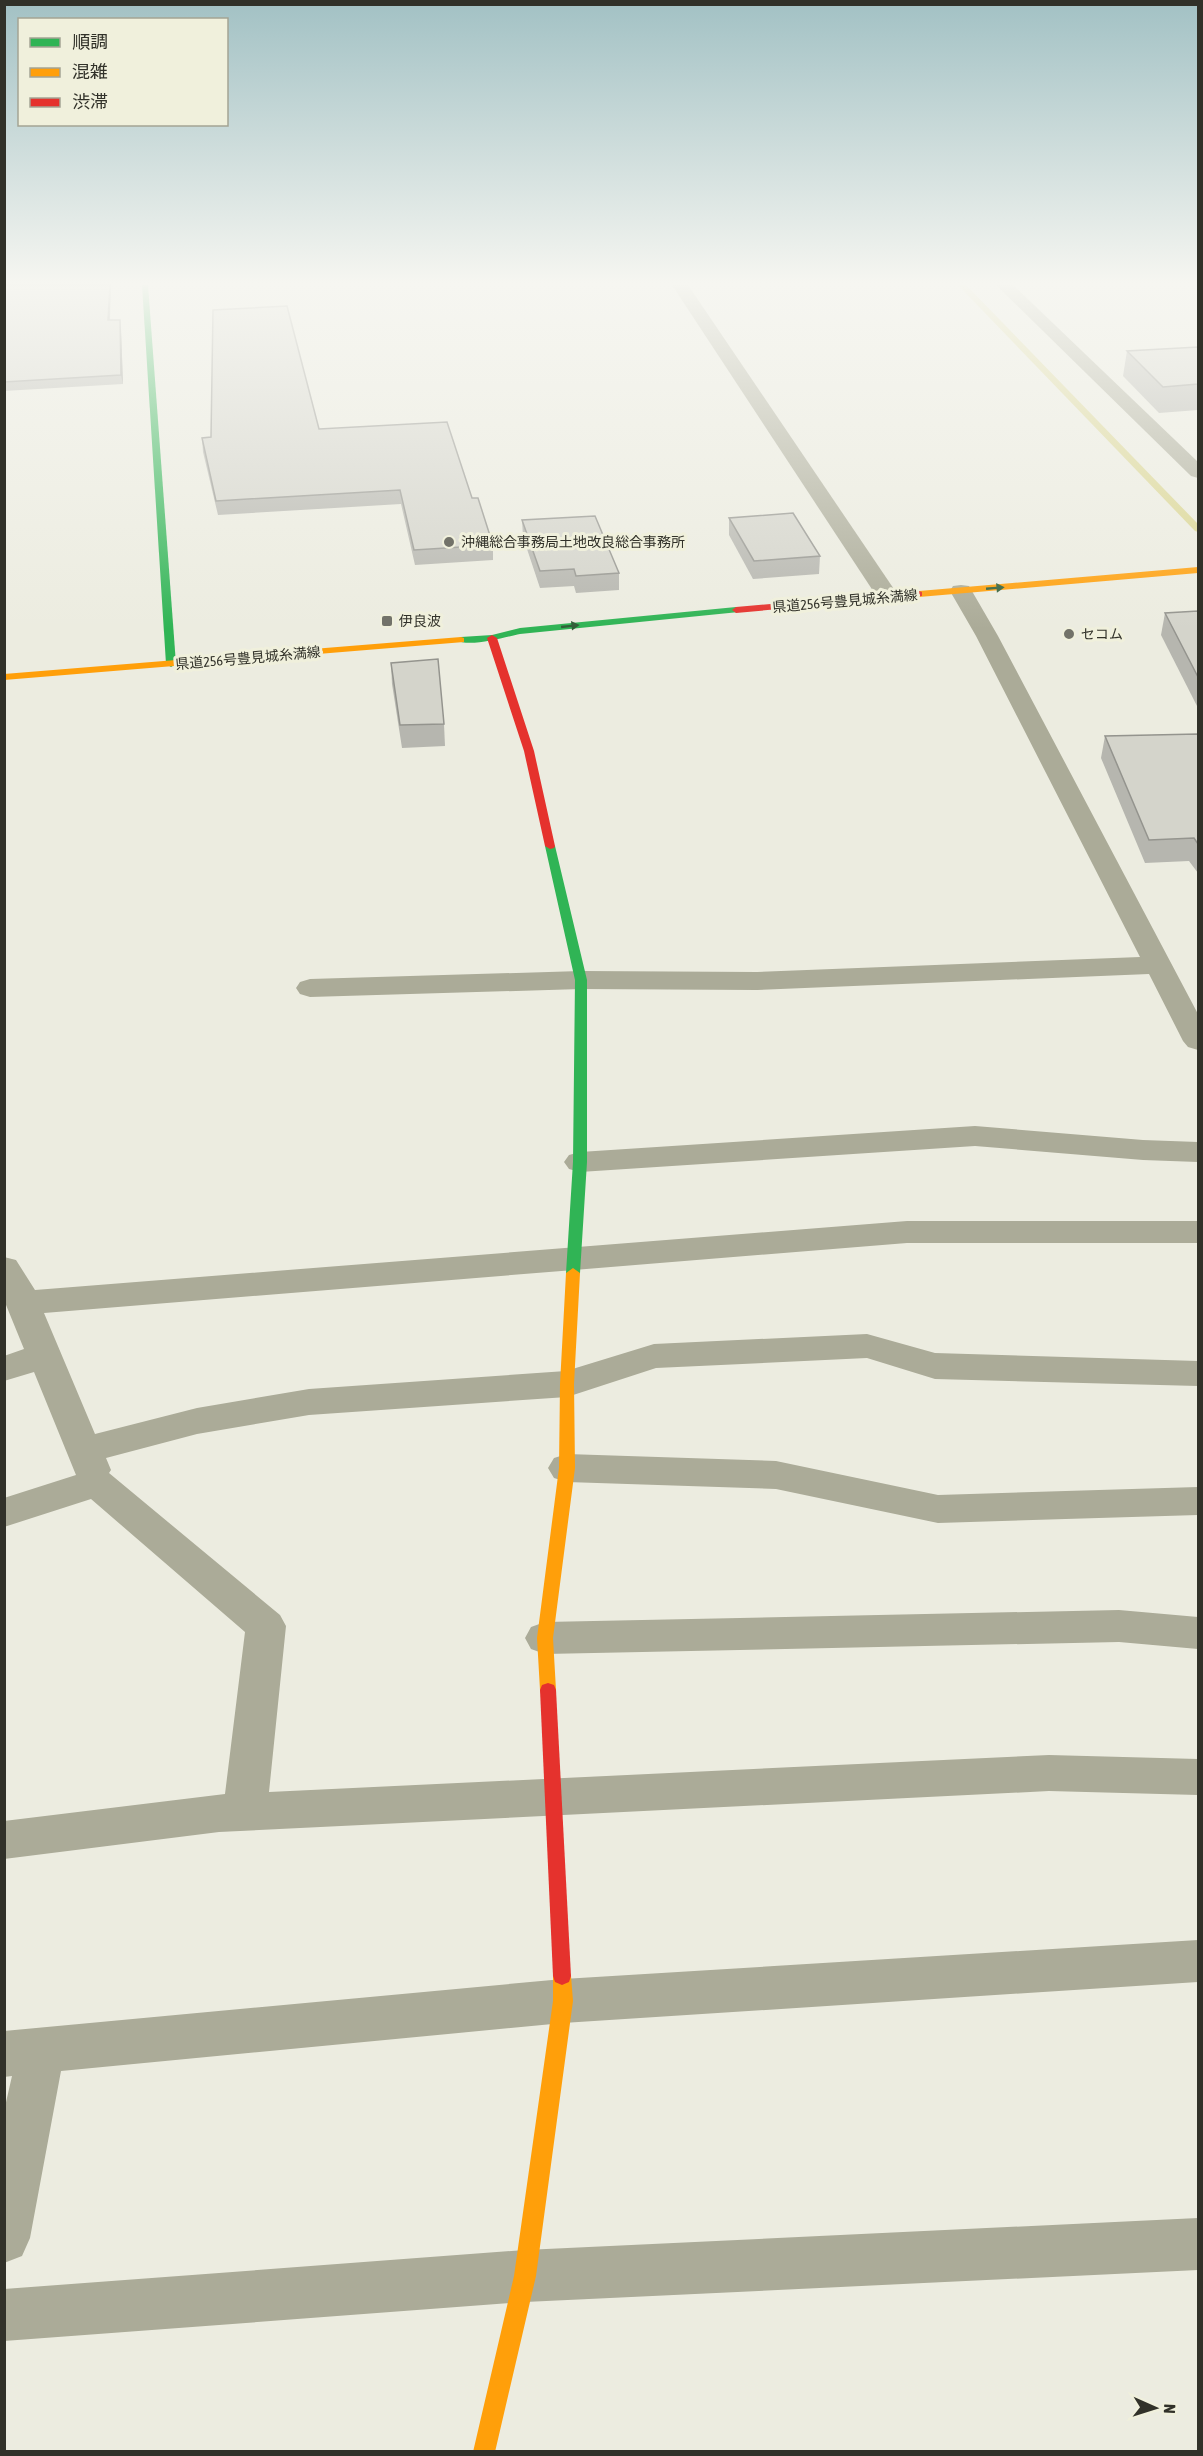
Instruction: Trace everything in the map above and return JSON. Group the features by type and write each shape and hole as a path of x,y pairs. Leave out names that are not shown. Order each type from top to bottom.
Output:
{"street":[{"path":"154,400 171,664"},
{"path":"757,400 889,598"},
{"path":"1123,400 1198,472"},
{"name":"県道256号豊見城糸満線","path":"4,677 492,638 520,631 620,620 889,598 970,607 1198,570"},
{"path":"970,607 1198,1041"},
{"name":"県道256号豊見城糸満線","path":"492,638 521,641 648,633"},
{"path":"484,2451 525,2276 563,2001 545,1638 567,1468 567,1384 580,1162 580,980 530,751 492,638"},
{"path":"310,988 580,980 757,981 1158,965"},
{"path":"580,1162 975,1136 1143,1150 1198,1152"},
{"path":"23,1303 907,1232 1198,1232"},
{"path":"4,1268 23,1303 91,1466 266,1626 245,1811"},
{"path":"4,1513 91,1466 197,1421 309,1402 567,1384 654,1356 867,1346 935,1366 1198,1373"},
{"path":"4,1369 45,1355"},
{"path":"567,1468 776,1475 938,1509 1198,1501"},
{"path":"545,1638 1119,1626 1198,1633"},
{"path":"4,1840 245,1811 1049,1773 1198,1777"},
{"path":"4,2238 22,2052 563,2001 1198,1961"},
{"path":"4,2315 525,2276 1198,2244"}],"building":[{"path":"212,400 311,400 319,429 447,422 472,498 478,498 493,545 414,550 400,490 216,501 202,438 211,437"},
{"path":"793,513 820,556 754,561 729,518"},
{"path":"595,516 619,573 576,576 574,569 540,571 522,520"},
{"path":"1198,611 1198,677 1165,613"},
{"path":"438,659 444,724 400,725 391,663"},
{"path":"1198,734 1198,844 1194,838 1149,840 1105,736"}],"waterway":[{"path":"1073,400 1198,529"}],"traffic: fast":[{"path":"153,400 171,664"},
{"path":"461,640 492,638 520,631 736,610"},
{"path":"550,846 581,980 580,1162 573,1273"}],"traffic: slow":[{"path":"919,594 1198,570"},
{"path":"4,677 461,640"},
{"path":"548,1690 545,1638 567,1468 567,1384 573,1273"},
{"path":"484,2452 525,2276 563,2001 562,1976"}],"traffic: jam":[{"path":"736,610 919,594"},
{"path":"492,638 529,751 550,846"},
{"path":"548,1690 562,1976"}],"place":[{"name":"沖縄総合事務局土地改良総合事務所","path":"449,542"},
{"name":"伊良波","path":"387,621"},
{"name":"セコム","path":"1069,634"}]}
